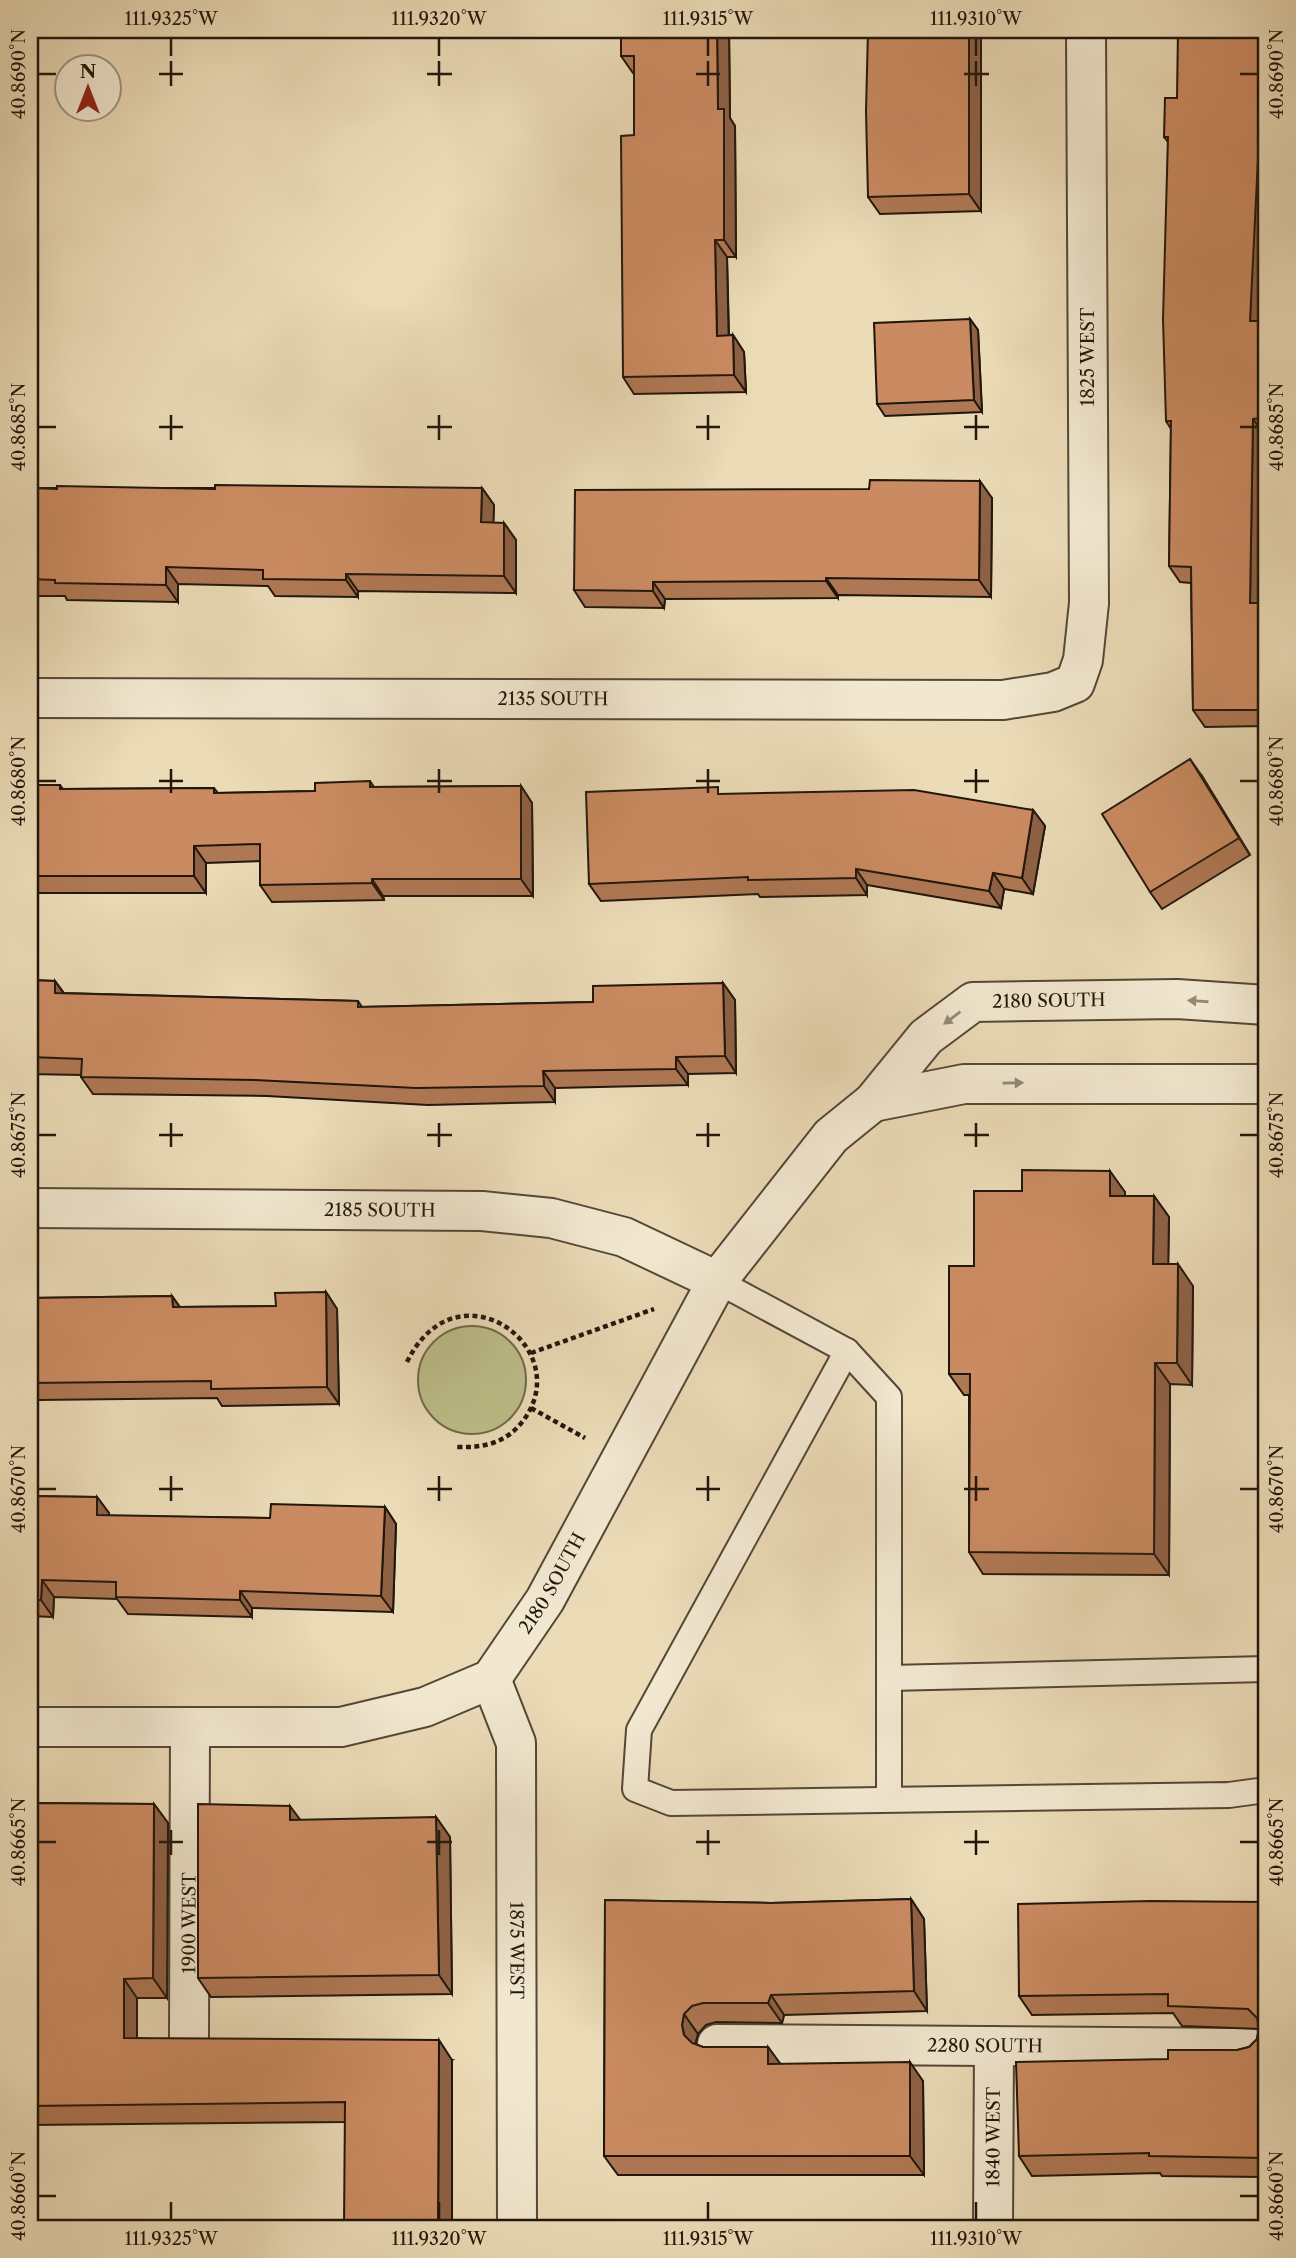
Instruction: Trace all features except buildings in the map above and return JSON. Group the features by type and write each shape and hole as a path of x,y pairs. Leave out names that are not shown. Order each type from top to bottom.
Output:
{"street":[{"name":"1825 WEST","path":"1075,683 1083,660 1089,603 1086,30"},
{"name":"2135 SOUTH","path":"30,698 1003,700 1029,698 1075,683"},
{"name":"2180 SOUTH","path":"491,1679 545,1600 716,1281 831,1136 873,1102 926,1037 973,1002 1177,999 1266,1005"},
{"name":"2180 SOUTH","path":"873,1102 964,1084 1266,1084"},
{"name":"2185 SOUTH","path":"30,1208 482,1211 551,1218 624,1237 716,1281"},
{"path":"30,1727 341,1727 425,1707 491,1679"},
{"name":"1875 WEST","path":"491,1679 516,1743 517,2228"},
{"name":"1900 WEST","path":"189,2037 190,1727"},
{"name":"2280 SOUTH","path":"717,2044 1251,2048"},
{"name":"1840 WEST","path":"993,2228 994,2046"}],"lane":[{"path":"716,1281 847,1351 889,1397 889,1799"},
{"path":"847,1351 639,1730 635,1789 671,1803 1229,1795 1266,1790"},
{"path":"889,1678 1266,1669"}],"path":[{"path":"531,1353 665,1305"},
{"path":"407,1362 417,1341 433,1326 454,1317 477,1315 499,1322 518,1334 531,1353 537,1373 536,1395 516,1431 498,1442 478,1448 457,1447"},
{"path":"531,1408 586,1438"}],"green space":[{"path":"472,1326 493,1330 510,1342 522,1359 526,1380 522,1401 510,1418 493,1430 472,1434 451,1430 434,1418 422,1401 418,1380 422,1359 434,1342 451,1330"}]}
